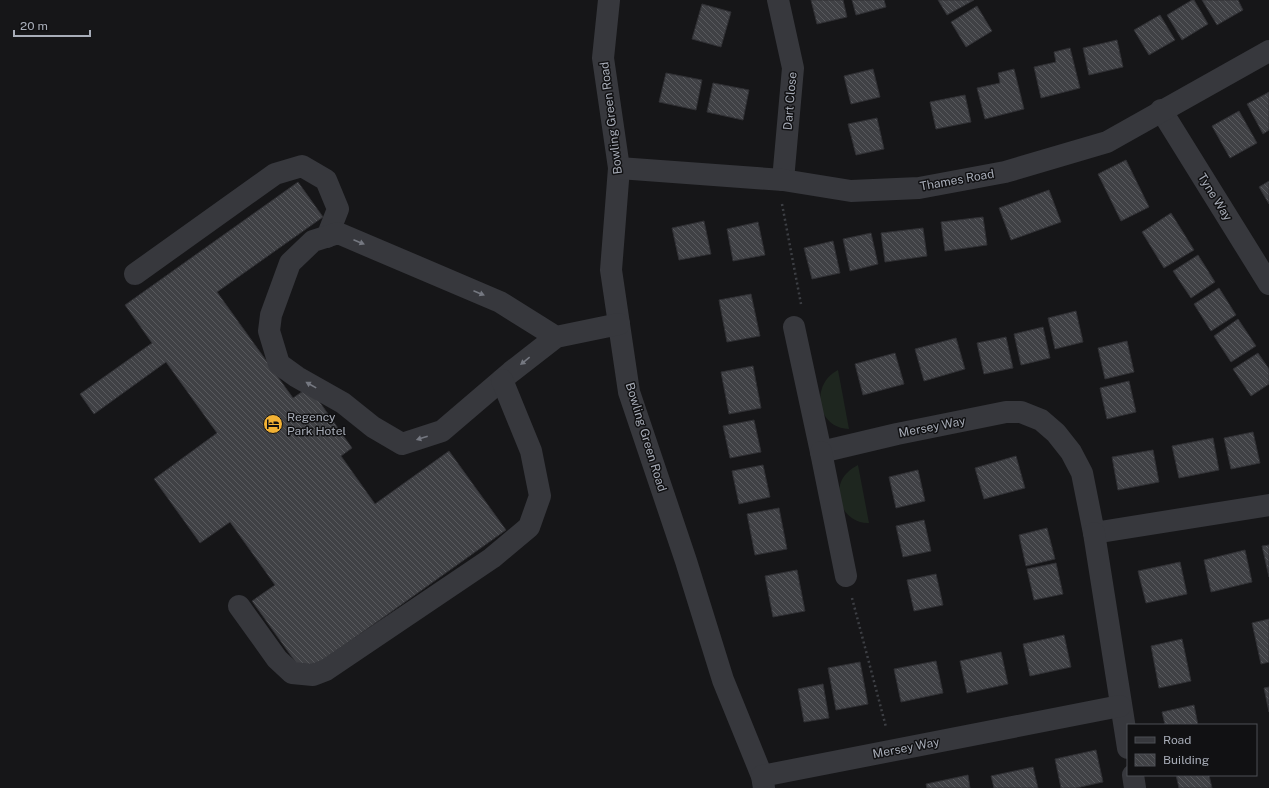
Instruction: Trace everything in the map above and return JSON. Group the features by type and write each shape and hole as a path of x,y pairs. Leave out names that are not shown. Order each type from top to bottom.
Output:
{"street":[{"name":"Bowling Green Road","path":"609,0 603,58 619,168 612,270 629,392 723,680 763,782"},
{"name":"Dart Close","path":"778,0 793,68 783,180"},
{"name":"Thames Road","path":"619,168 783,180 851,191 919,188 1005,172 1107,142 1269,51"},
{"name":"Tyne Way","path":"1162,110 1269,284"},
{"path":"135,274 275,174 302,166 326,180 338,209 327,237"},
{"path":"556,337 494,299 338,233 313,241 290,263 271,315 269,331 279,364 297,377 343,403 373,427 402,444 442,431 556,337 619,324"},
{"path":"794,327 846,576"},
{"path":"239,606 277,659 292,673 314,676 326,670 501,552 529,527 540,496 531,451 502,380"},
{"name":"Mersey Way","path":"821,452 897,434 1006,412 1021,412 1041,420 1056,433 1071,452 1082,473 1094,533 1120,706 1127,743"},
{"path":"1094,533 1269,505"},
{"name":"Mersey Way","path":"763,782 892,751 1120,706"},
{"path":"1133,776 1135,788"}],"path":[{"path":"783,180 782,207 804,320 794,327"},
{"path":"846,576 892,751"}],"shaded area":[{"path":"838,370 849,429 838,427 829,421 824,414 821,404 820,395 823,385 829,377"},
{"path":"858,465 869,523 855,520 845,512 840,499 840,485 844,476"}],"building":[{"path":"811,0 843,0 847,17 817,24"},
{"path":"852,0 884,0 886,7 856,15"},
{"path":"938,0 974,0 947,15"},
{"path":"1194,0 1208,24 1182,40 1167,15"},
{"path":"1202,0 1238,0 1243,10 1217,25"},
{"path":"702,4 731,12 721,47 692,39"},
{"path":"977,6 992,31 966,47 951,22"},
{"path":"1160,15 1175,40 1149,55 1134,30"},
{"path":"1117,40 1123,67 1089,75 1083,48"},
{"path":"1070,48 1080,88 1041,98 1034,67 1056,62 1054,52"},
{"path":"873,69 880,97 851,104 844,76"},
{"path":"1014,69 1024,109 985,119 977,88 1000,83 998,73"},
{"path":"666,73 702,80 696,110 659,102"},
{"path":"713,83 749,90 743,120 707,112"},
{"path":"1269,92 1269,130 1263,134 1247,104"},
{"path":"965,95 971,122 936,129 930,102"},
{"path":"1239,111 1257,143 1230,158 1212,126"},
{"path":"877,118 884,149 856,155 848,124"},
{"path":"1126,160 1149,207 1121,221 1098,174"},
{"path":"1269,181 1269,204 1259,187"},
{"name":"Regency Park Hotel","path":"298,182 323,217 217,292 293,398 309,387 352,448 341,456 375,504 449,451 506,530 304,674 252,601 275,585 230,522 200,543 154,479 217,433 166,362 94,414 80,394 152,343 125,305"},
{"path":"1049,190 1061,222 1011,240 999,208"},
{"path":"1171,213 1194,250 1164,268 1142,232"},
{"path":"983,217 987,245 945,251 941,222"},
{"path":"704,221 711,254 679,260 672,228"},
{"path":"758,222 765,255 733,261 727,229"},
{"path":"923,228 927,256 885,262 881,233"},
{"path":"871,233 878,264 850,271 843,239"},
{"path":"833,241 840,273 812,279 804,248"},
{"path":"1198,255 1215,282 1191,298 1173,271"},
{"path":"1219,288 1236,315 1211,331 1194,304"},
{"path":"751,294 760,336 727,342 719,300"},
{"path":"1076,311 1083,342 1055,349 1048,318"},
{"path":"1238,319 1256,346 1231,362 1214,336"},
{"path":"1043,327 1050,358 1021,365 1014,334"},
{"path":"1006,337 1013,368 984,374 977,343"},
{"path":"956,338 965,369 924,381 915,349"},
{"path":"1127,341 1134,372 1105,379 1098,348"},
{"path":"895,353 904,384 863,395 855,364"},
{"path":"1258,353 1269,369 1269,384 1251,396 1233,369"},
{"path":"753,366 761,408 729,414 721,372"},
{"path":"1129,381 1136,412 1107,419 1100,388"},
{"path":"754,420 761,452 730,458 723,426"},
{"path":"1253,432 1260,463 1231,469 1224,438"},
{"path":"1213,438 1219,470 1179,478 1172,446"},
{"path":"1153,450 1159,482 1118,490 1112,457"},
{"path":"1016,456 1025,488 984,499 975,468"},
{"path":"763,465 770,497 739,504 732,471"},
{"path":"918,470 925,501 896,508 889,477"},
{"path":"779,508 787,549 755,555 747,514"},
{"path":"924,520 931,551 903,557 896,526"},
{"path":"1047,528 1055,559 1026,566 1019,535"},
{"path":"1269,545 1269,577 1262,546"},
{"path":"1245,550 1252,582 1211,592 1204,560"},
{"path":"1180,562 1187,594 1146,603 1138,571"},
{"path":"1056,563 1063,594 1034,600 1027,569"},
{"path":"797,570 805,611 773,617 765,576"},
{"path":"936,574 943,605 914,611 907,580"},
{"path":"1269,619 1269,662 1261,664 1252,623"},
{"path":"1064,635 1071,667 1030,676 1023,644"},
{"path":"1182,639 1191,681 1159,688 1151,646"},
{"path":"1001,652 1008,684 967,693 960,661"},
{"path":"936,661 943,693 901,702 894,669"},
{"path":"860,662 868,704 836,710 828,668"},
{"path":"823,684 829,718 804,722 798,689"},
{"path":"1269,687 1269,712 1264,688"},
{"path":"1194,705 1198,724 1165,724 1162,712"},
{"path":"1096,750 1103,782 1076,788 1061,788 1055,759"},
{"path":"1033,767 1038,788 994,788 991,776"},
{"path":"968,775 970,788 927,788 926,784"},
{"path":"1176,776 1209,776 1212,788 1179,788"}],"place":[{"name":"Regency Park Hotel","path":"273,424"}]}
